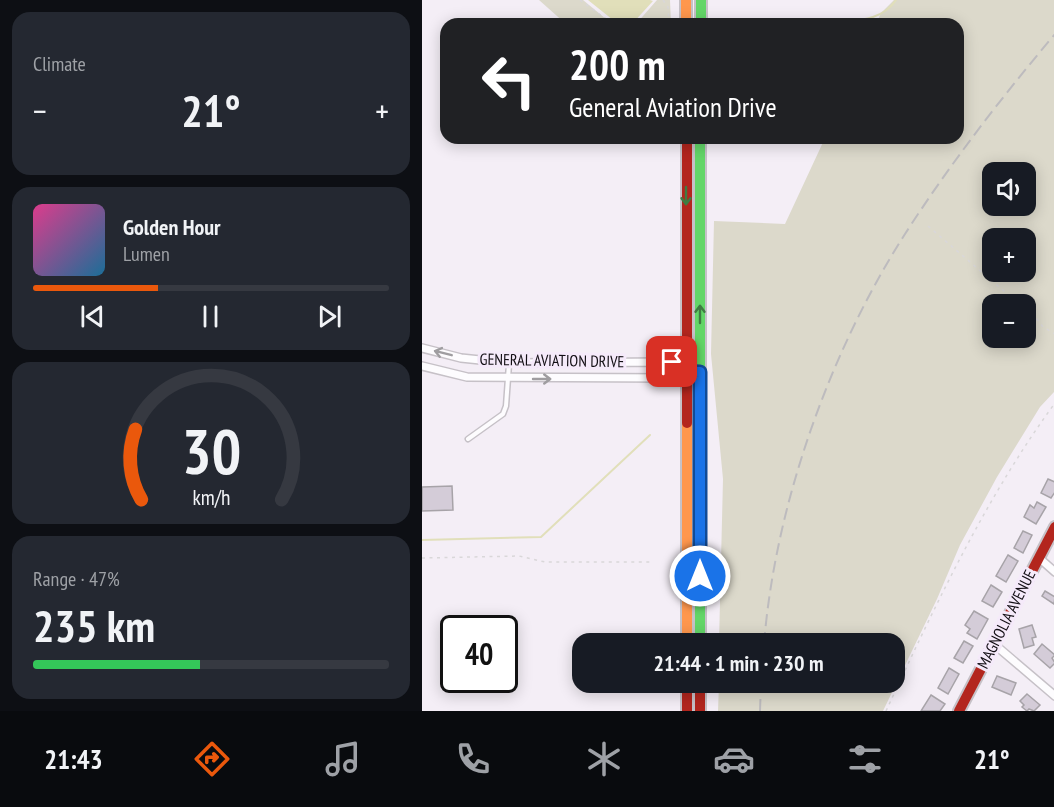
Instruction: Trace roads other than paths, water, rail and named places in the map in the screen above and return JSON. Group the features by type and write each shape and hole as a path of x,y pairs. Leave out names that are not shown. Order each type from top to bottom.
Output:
{"street":[{"path":"686,0 686,18"},
{"path":"701,0 701,18"},
{"path":"686,144 683,372 687,633"},
{"path":"700,144 700,633"},
{"name":"GENERAL AVIATION DRIVE","path":"422,348 461,358 509,363 672,362 683,372"},
{"path":"590,362 590,379"},
{"name":"GENERAL AVIATION DRIVE","path":"422,366 467,377 508,378 672,378 683,372 700,372"},
{"name":"MAGNOLIA AVENUE","path":"959,711 1055,527"},
{"path":"1038,557 1055,572"},
{"path":"994,644 1055,696"},
{"path":"687,693 687,711"},
{"path":"700,693 700,711"}],"lane":[{"path":"468,439 503,414 506,406 509,363"}],"waterway":[{"path":"869,18 886,11 896,0"},
{"path":"422,540 541,537 650,435"}],"railway":[{"path":"765,633 780,538 794,484 810,431 830,378 853,328 905,234 940,182 1055,34"},
{"path":"760,711 761,693"}]}
